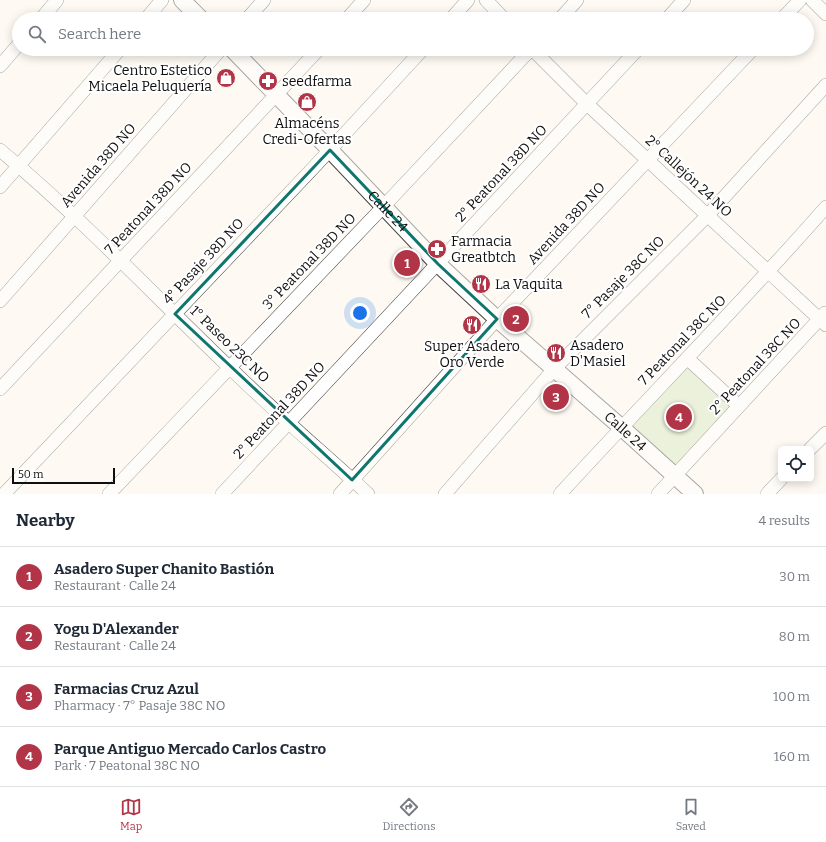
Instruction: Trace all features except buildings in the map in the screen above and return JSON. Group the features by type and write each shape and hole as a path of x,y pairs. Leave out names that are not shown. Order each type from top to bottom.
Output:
{"street":[{"path":"47,12 57,0"},
{"path":"152,12 162,0"},
{"path":"182,0 194,12"},
{"path":"253,12 264,0"},
{"path":"353,12 364,0"},
{"path":"457,12 468,0"},
{"path":"486,0 497,12"},
{"path":"567,12 578,0"},
{"path":"673,12 684,0"},
{"path":"789,12 800,0"},
{"path":"812,0 826,14"},
{"path":"0,66 12,52"},
{"path":"0,187 114,56"},
{"name":"Avenida 38D NO","path":"0,301 215,56"},
{"name":"Calle 24","path":"239,56 438,264 497,319 695,494"},
{"name":"7 Peatonal 38D NO","path":"0,389 313,56"},
{"name":"4° Pasaje 38D NO","path":"4,494 330,150 417,56"},
{"name":"3° Peatonal 38D NO","path":"109,494 525,56"},
{"name":"2° Callejón 24 NO","path":"539,56 587,104 768,272 824,319"},
{"name":"2° Peatonal 38D NO","path":"222,494 632,56"},
{"name":"Avenida 38D NO","path":"340,494 497,319 746,56"},
{"name":"7° Pasaje 38C NO","path":"445,494 554,369 708,216 826,85"},
{"name":"1° Paseo 23C NO","path":"0,150 121,260 229,368 368,494"},
{"name":"7 Peatonal 38C NO","path":"560,494 621,427 768,272 826,207"},
{"name":"2° Peatonal 38C NO","path":"658,494 739,406 824,319"},
{"path":"687,358 739,406"},
{"path":"813,446 826,433"},
{"path":"767,494 778,482"}],"highlighted area":[{"path":"330,150 438,264 497,319 352,480 175,314"}],"green space":[{"path":"686,363 731,406 674,468 627,428"}],"place":[{"name":"Centro Estetico Micaela Peluquería","path":"226,78"},
{"name":"seedfarma","path":"268,81"},
{"name":"Almacéns Credi-Ofertas","path":"307,102"},
{"name":"Farmacia Greatbtch","path":"437,249"},
{"name":"Asadero Super Chanito Bastión","path":"407,263"},
{"name":"La Vaquita","path":"481,284"},
{"name":"Yogu D'Alexander","path":"516,319"},
{"name":"Super Asadero Oro Verde","path":"472,325"},
{"name":"Asadero D'Masiel","path":"556,353"},
{"name":"Farmacias Cruz Azul","path":"556,397"},
{"name":"Parque Antiguo Mercado Carlos Castro","path":"679,417"}]}
